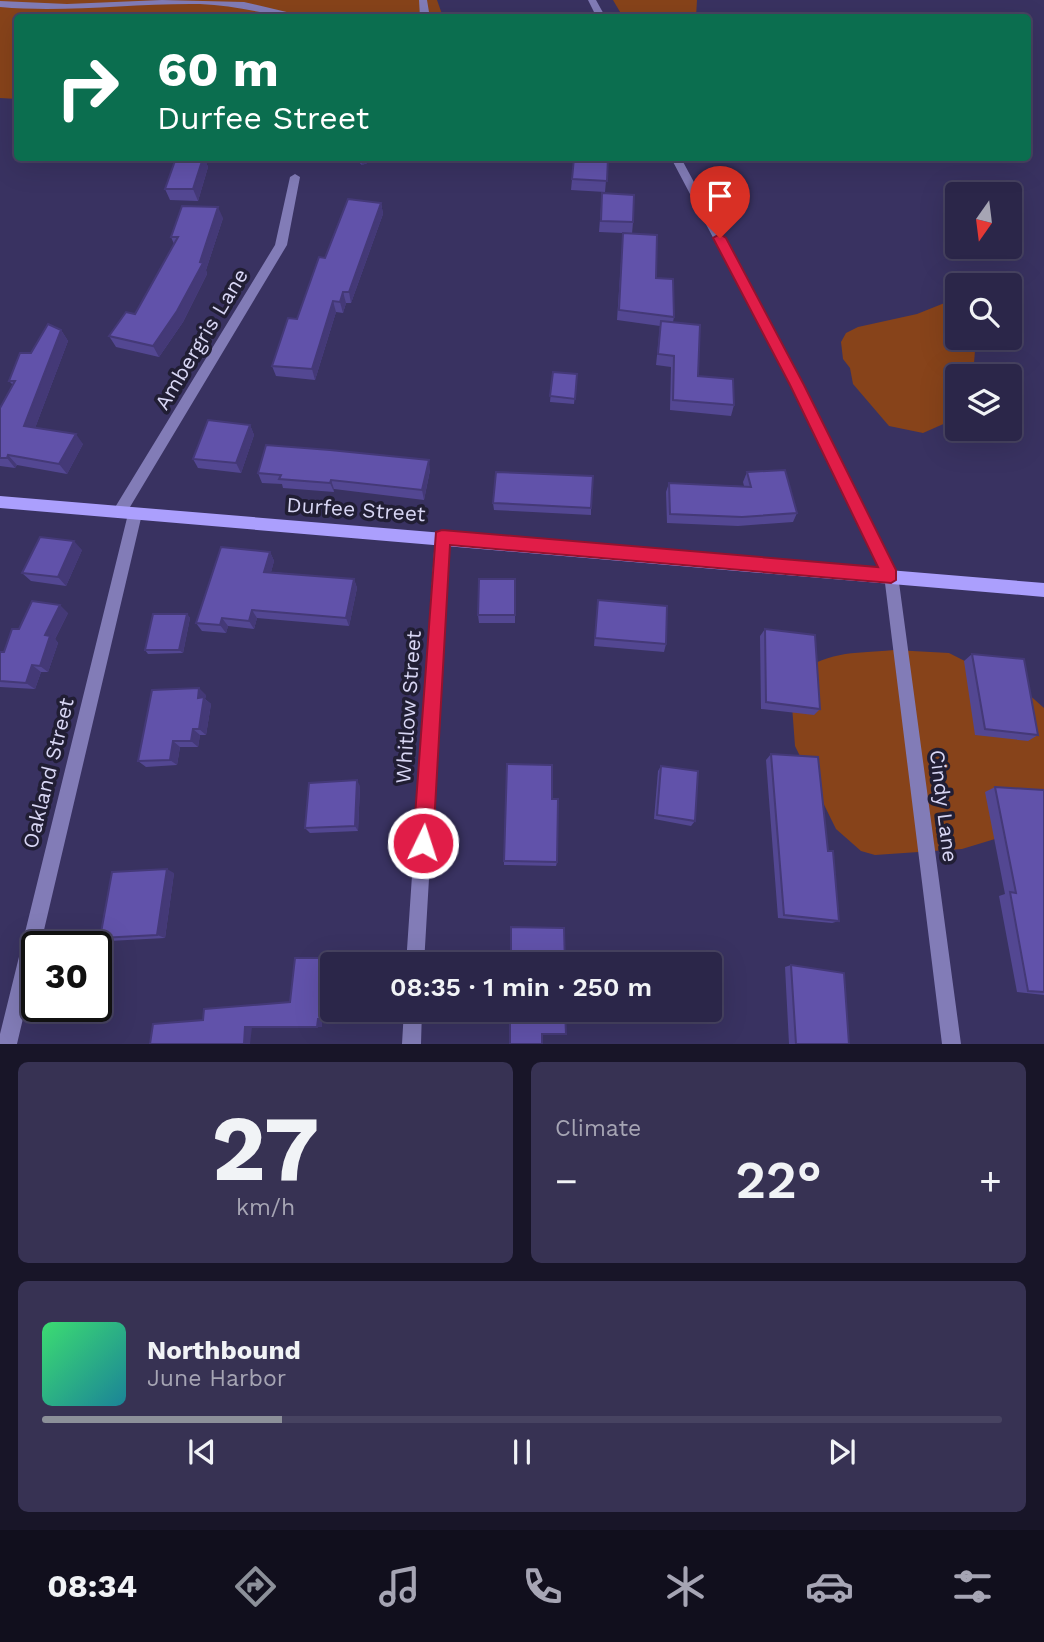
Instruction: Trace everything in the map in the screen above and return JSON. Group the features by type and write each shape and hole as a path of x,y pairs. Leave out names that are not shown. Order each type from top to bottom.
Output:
{"street":[{"path":"0,4 54,8 181,1 246,6 287,14"},
{"name":"Cindy Lane","path":"678,161 797,385 891,575 952,1044"},
{"name":"Ambergris Lane","path":"127,513 281,245 295,177"},
{"name":"Durfee Street","path":"0,502 442,537 1044,590"},
{"name":"Oakland Street","path":"7,1044 127,513"},
{"name":"Whitlow Street","path":"416,952 442,537"},
{"path":"411,1044 412,1022"}],"shaded area":[{"path":"0,0 437,0 442,14 14,14 14,99 0,98"},
{"path":"613,0 697,0 696,14 621,14"},
{"path":"945,303 945,350 975,350 974,364 945,364 945,423 923,433 889,426 853,384 850,368 843,359 841,342 846,333 858,327 917,314"},
{"path":"894,650 949,653 1026,692 1044,708 1044,824 962,849 875,855 861,851 836,829 795,746 790,679 828,658 851,653"}],"building":[{"path":"175,161 202,161 193,189 165,189"},
{"path":"574,161 608,161 607,181 572,179"},
{"path":"602,193 634,195 633,222 601,221"},
{"path":"348,199 381,203 349,292 343,292 340,302 333,301 312,369 272,366 288,318 297,319 319,257 325,258"},
{"path":"182,206 218,207 200,262 203,263 177,311 153,346 109,336 126,312 135,314 178,237 171,237"},
{"path":"623,233 657,235 656,278 673,279 674,317 619,310"},
{"path":"661,321 700,325 698,376 733,379 734,405 673,400 674,356 658,354"},
{"path":"48,324 61,330 24,426 76,434 59,464 8,455 7,458 0,458 0,408 15,381 9,381 20,353 31,353"},
{"path":"553,372 577,374 575,399 550,396"},
{"path":"208,420 250,425 236,463 193,459"},
{"path":"266,445 429,460 422,490 331,480 330,483 279,479 281,475 258,473"},
{"path":"785,470 797,513 742,517 670,514 669,483 751,487 747,472"},
{"path":"496,472 593,476 591,508 493,503"},
{"path":"40,537 74,541 58,577 22,573"},
{"path":"221,547 270,552 264,572 354,579 346,618 252,610 249,621 222,618 220,625 196,623"},
{"path":"479,579 515,579 515,615 478,615"},
{"path":"598,600 667,606 666,644 595,638"},
{"path":"32,601 60,605 45,635 50,636 40,666 32,665 26,683 0,681 0,652 4,652 12,629 19,629"},
{"path":"153,614 187,614 179,650 145,650"},
{"path":"765,629 815,635 820,709 766,702"},
{"path":"972,654 1024,659 1038,735 985,729"},
{"path":"199,688 198,698 204,697 199,729 193,729 191,741 173,741 170,760 138,761 152,690"},
{"path":"771,754 818,757 828,851 833,851 839,921 784,915"},
{"path":"507,764 552,765 552,799 558,799 557,862 504,861"},
{"path":"661,766 698,771 695,821 657,815"},
{"path":"357,780 355,826 305,828 309,783"},
{"path":"995,787 1044,790 1044,992 1028,991 1010,892 1016,893"},
{"path":"167,869 157,935 112,937 112,931 101,931 112,872"},
{"path":"511,927 564,928 565,952 511,952"},
{"path":"295,958 320,958 320,1019 317,1027 245,1027 244,1044 150,1044 153,1024 203,1020 204,1009 290,1002"},
{"path":"791,965 844,973 849,1044 796,1044"},
{"path":"510,1022 566,1022 566,1034 542,1034 542,1044 510,1044"}],"route":[{"path":"423,843 442,537 891,575 797,385 720,238"}]}
